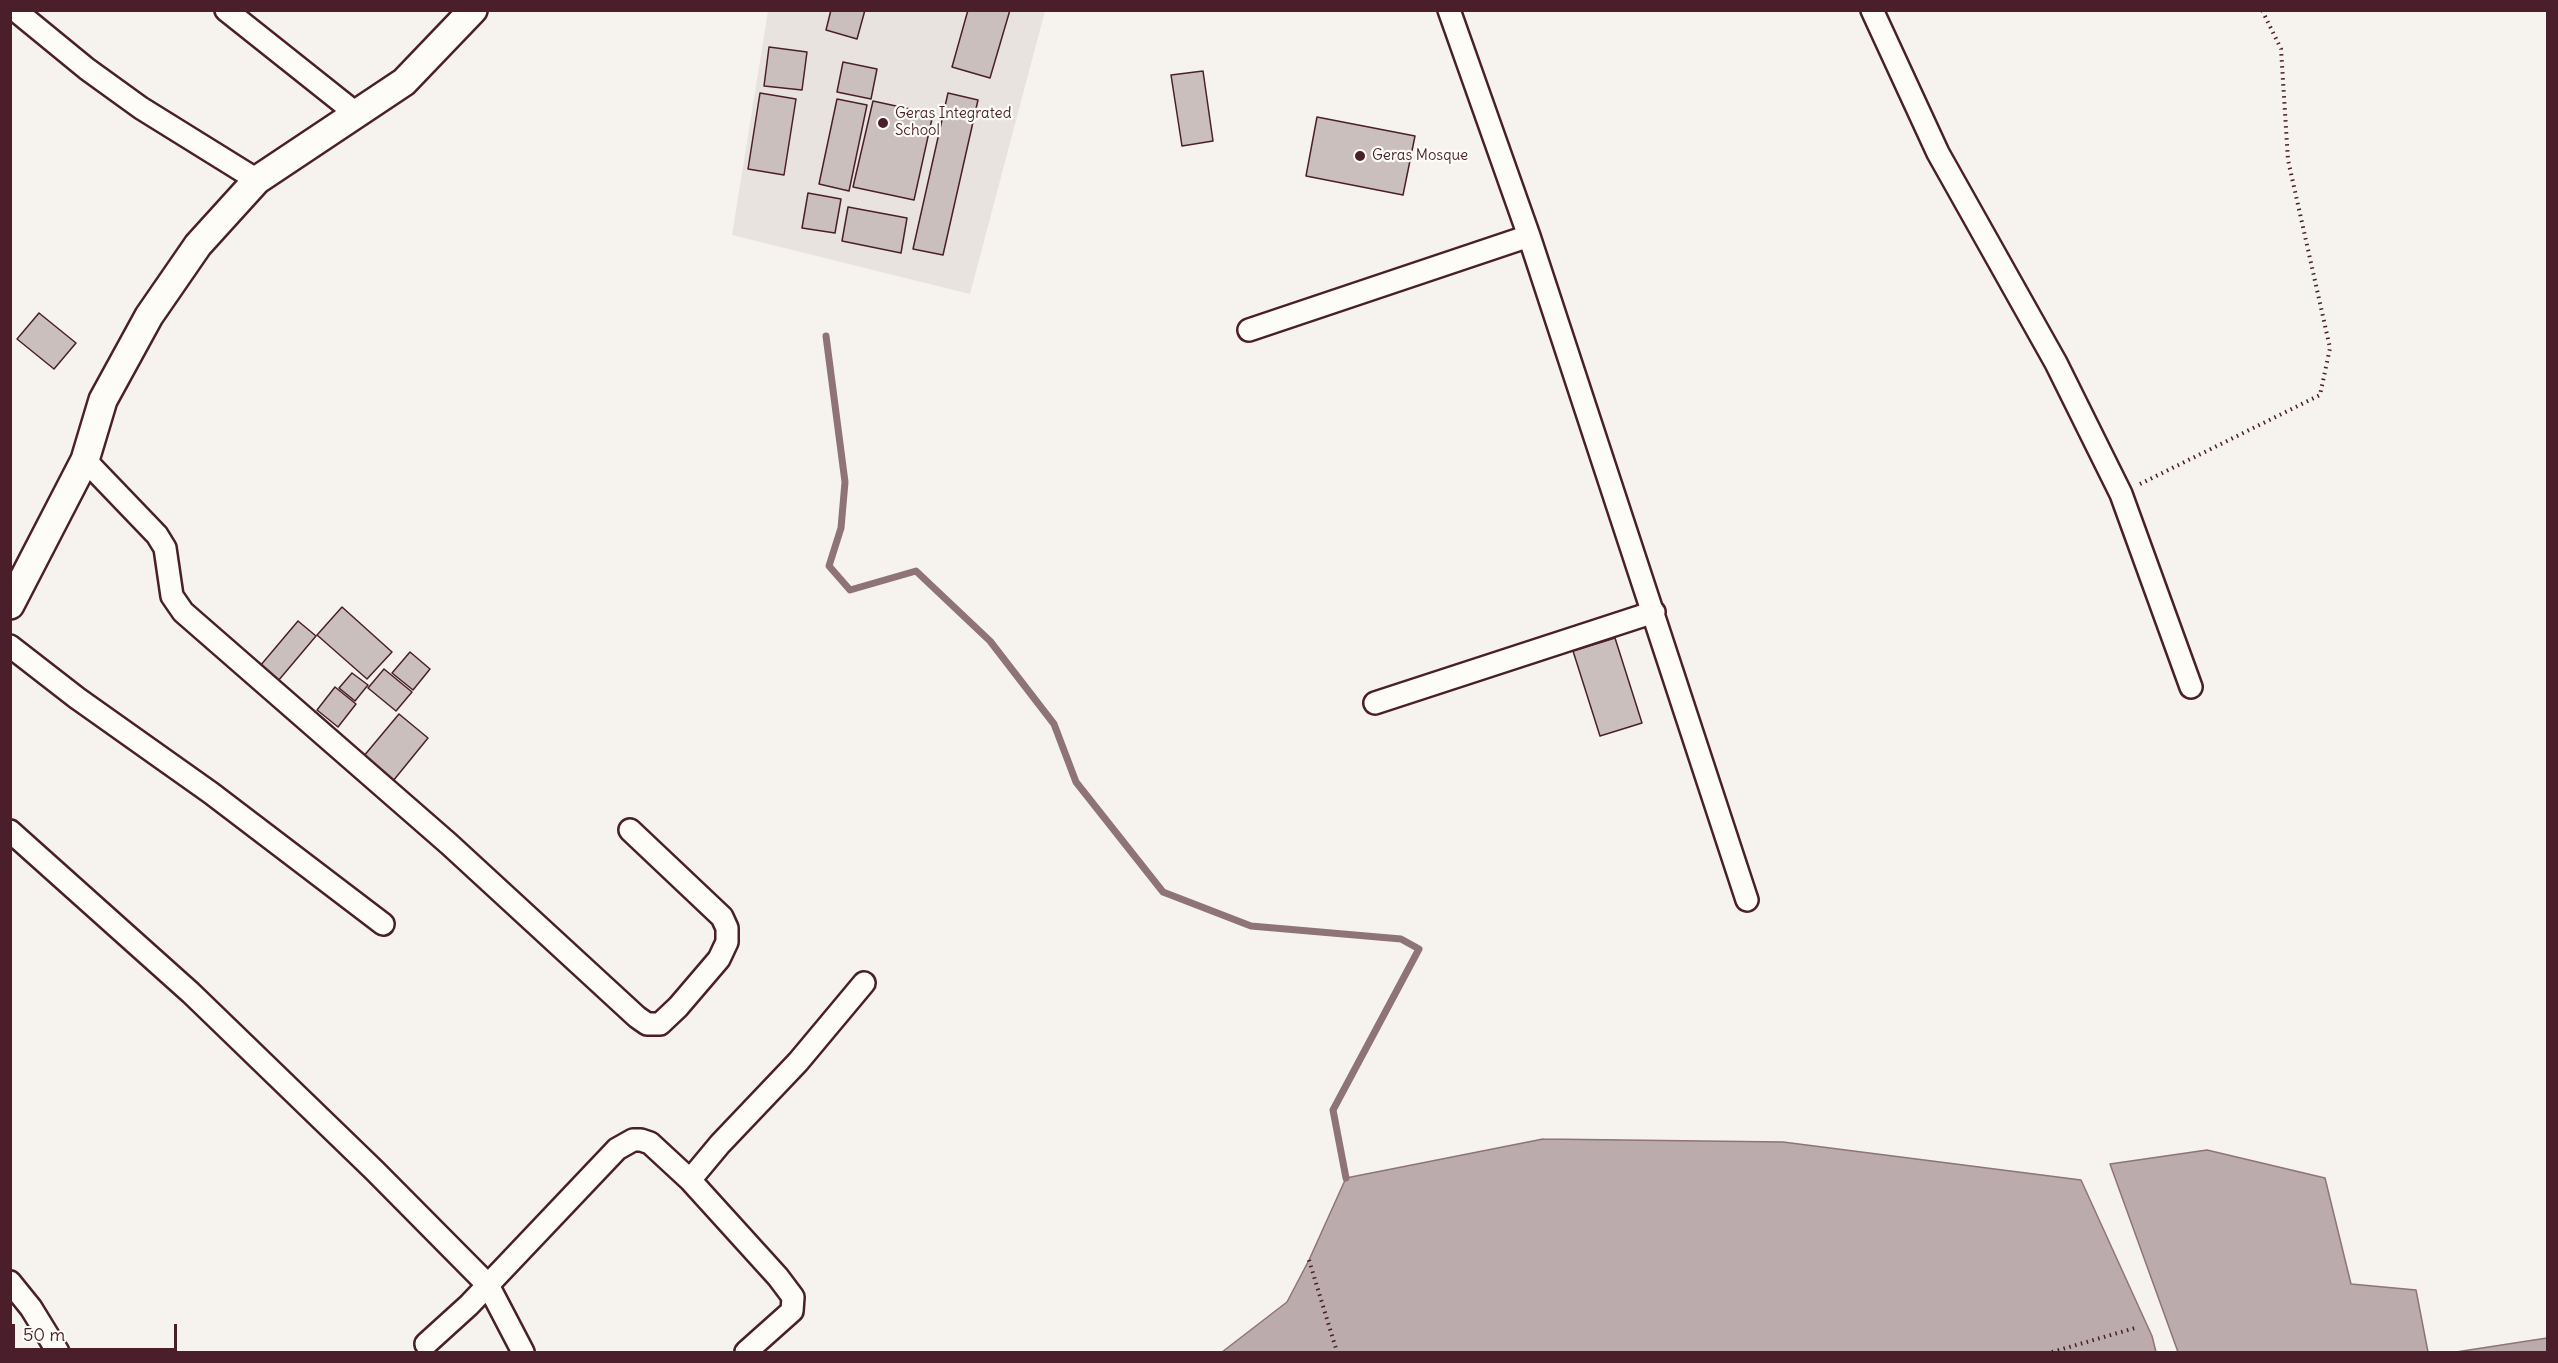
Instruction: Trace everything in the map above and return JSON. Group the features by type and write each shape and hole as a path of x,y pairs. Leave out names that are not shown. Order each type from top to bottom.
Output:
{"street":[{"path":"15,10 87,69 141,108 257,180"},
{"path":"226,10 358,115"},
{"path":"10,605 84,460 103,400 149,316 198,245 257,180 358,115 404,82 473,10"},
{"path":"1449,10 1529,236 1747,900"},
{"path":"1872,10 1938,153 2056,363 2121,494 2191,687"},
{"path":"1249,330 1529,236"},
{"path":"84,460 157,535 165,548 172,597 183,612 449,844 637,1017 647,1024 660,1024 678,1007 719,959 727,942 727,928 722,917 630,830"},
{"path":"1375,703 1654,612"},
{"path":"10,646 77,698 211,793 383,924"},
{"path":"10,831 191,993 375,1171 488,1285 523,1353"},
{"path":"690,1180 720,1144 798,1062 864,983"},
{"path":"426,1344 488,1285 624,1143 633,1140 650,1143 690,1180 759,1254 793,1297 792,1311 746,1353"},
{"path":"10,1282 31,1308 58,1353"}],"path":[{"path":"2121,494 2320,395 2330,348 2288,160 2281,49 2262,10"},
{"path":"1309,1260 1337,1353"},
{"path":"2052,1353 2135,1328"}],"shaded area":[{"name":"Geras Integrated School","path":"768,11 1045,11 970,294 732,235"},
{"path":"1543,1139 1783,1142 2081,1180 2152,1336 2156,1352 1222,1352 1287,1302 1309,1260 1346,1178"},
{"path":"2207,1150 2325,1178 2351,1284 2416,1290 2428,1352 2178,1352 2110,1164"},
{"path":"2547,1338 2547,1352 2456,1352"}],"building":[{"path":"831,10 865,10 857,39 826,30"},
{"path":"968,10 1010,10 990,78 952,67"},
{"path":"769,47 807,52 802,90 764,86"},
{"path":"843,62 877,69 871,99 837,92"},
{"path":"1203,71 1213,141 1182,146 1171,75"},
{"path":"760,93 796,99 784,175 748,169"},
{"path":"948,93 978,100 943,255 913,249"},
{"path":"837,99 867,105 849,191 819,184"},
{"path":"873,101 933,114 914,200 853,187"},
{"name":"Geras Mosque","path":"1317,117 1415,136 1403,195 1306,176"},
{"path":"808,193 841,199 835,233 802,228"},
{"path":"848,207 907,218 901,253 842,241"},
{"path":"39,313 76,343 54,369 17,339"},
{"path":"342,607 392,652 367,679 317,635"},
{"path":"298,621 316,636 278,681 260,666"},
{"path":"1615,638 1642,723 1600,736 1573,651"},
{"path":"410,652 430,669 413,690 392,673"},
{"path":"384,669 412,692 396,711 368,688"},
{"path":"352,673 368,685 355,701 339,688"},
{"path":"335,687 356,704 338,727 317,710"},
{"path":"399,714 428,738 393,781 363,757"}],"waterway":[{"path":"826,336 845,482 841,528 829,566 850,590 916,571 990,641 1054,724 1076,782 1163,892 1251,926 1401,939 1419,949 1333,1110 1346,1178"}],"place":[{"name":"Geras Integrated School","path":"883,123"},
{"name":"Geras Mosque","path":"1360,156"}]}
